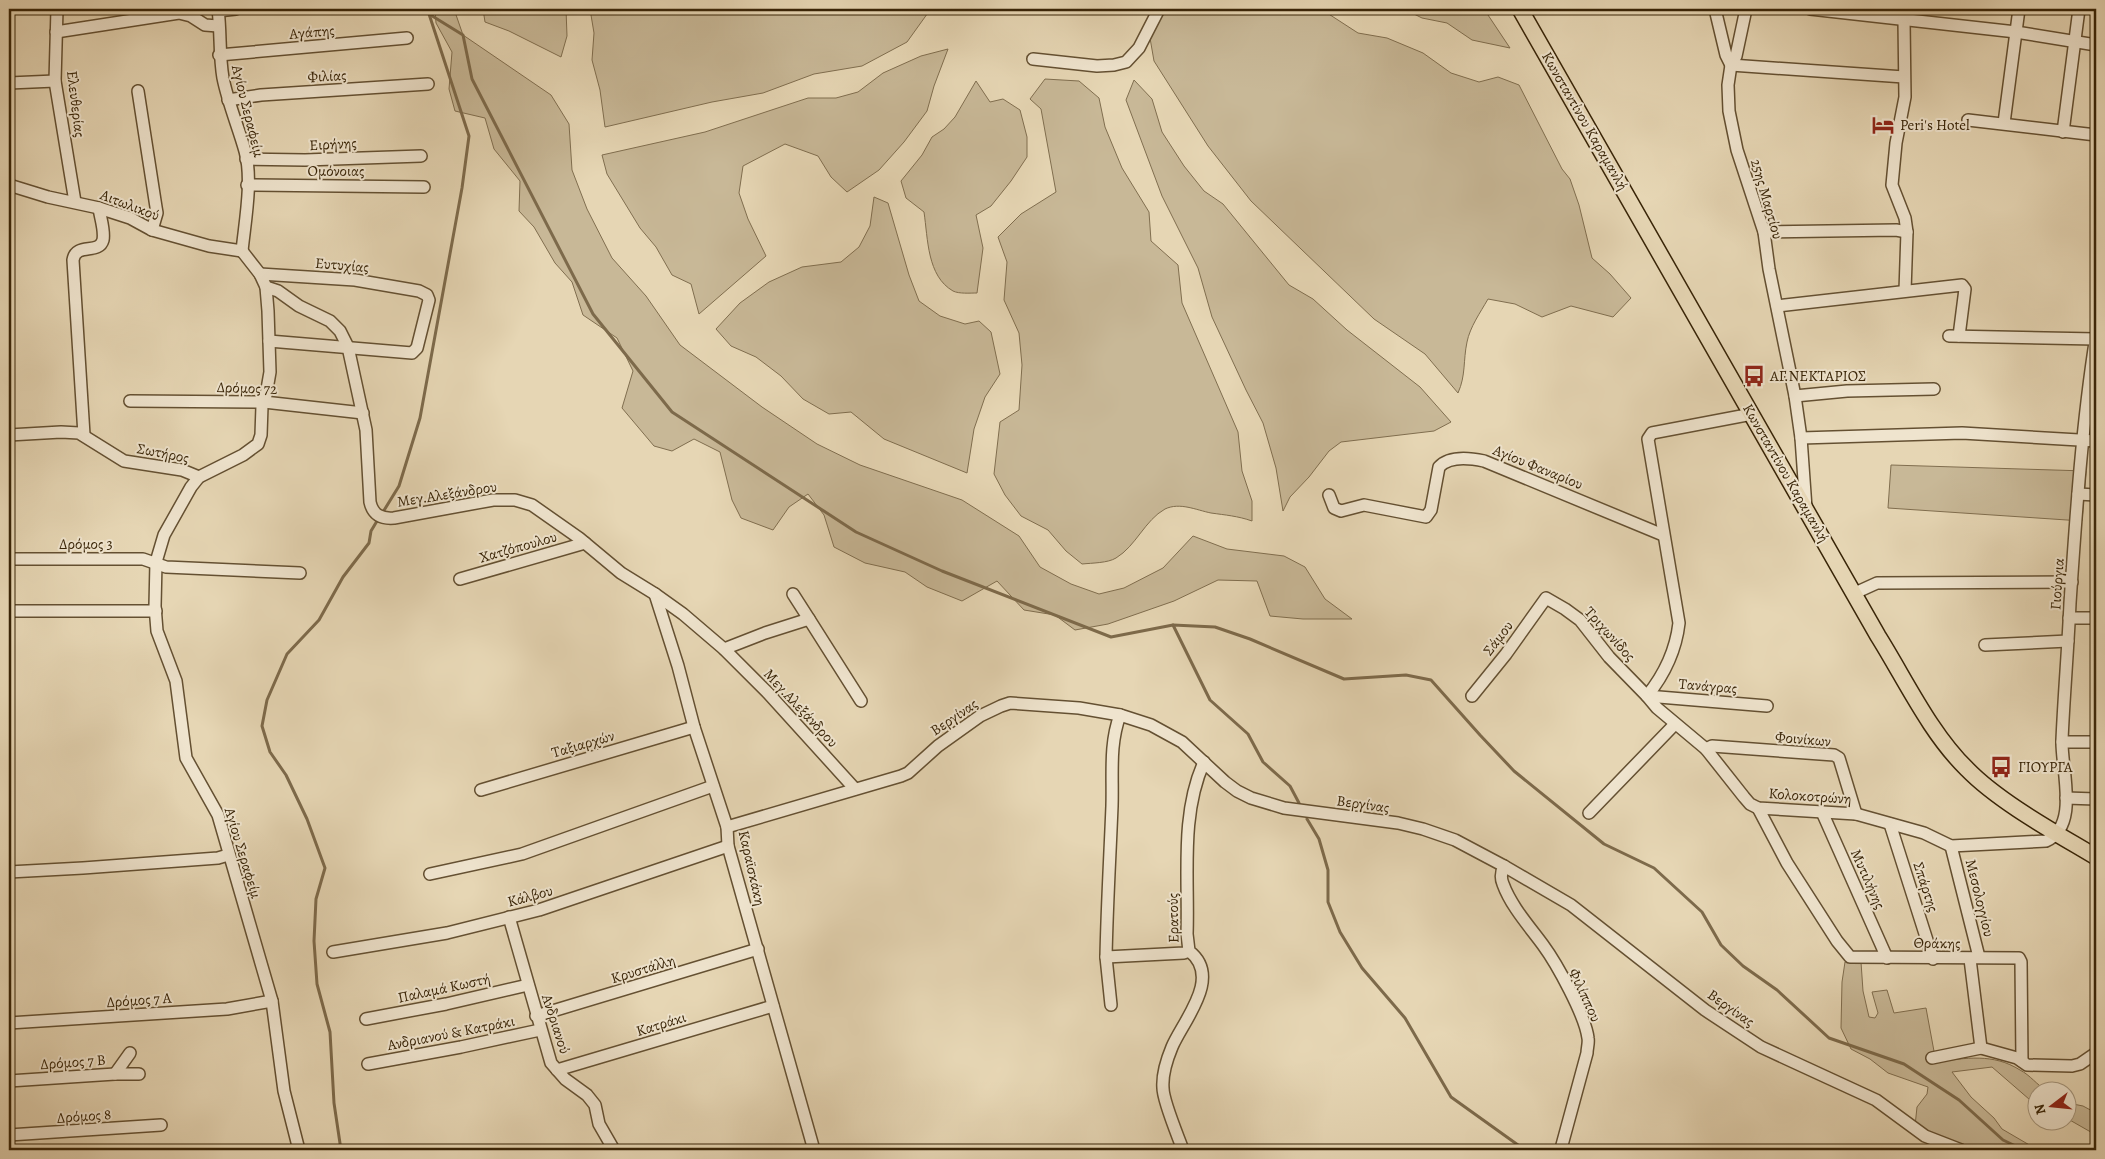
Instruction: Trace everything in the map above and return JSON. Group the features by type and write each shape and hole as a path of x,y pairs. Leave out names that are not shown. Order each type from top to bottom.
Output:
{"main road":[{"name":"Κωνσταντίνου Καραμανλή","path":"1520,9 1937,733 1954,755 1985,785 2096,857"}],"street":[{"name":"Ελευθερίας","path":"57,9 56,81 75,202"},
{"path":"218,10 236,9"},
{"path":"1033,59 1097,66 1114,66 1126,62 1139,48 1159,9"},
{"path":"1715,9 1730,65 1904,77"},
{"name":"25ης Μαρτίου","path":"1746,9 1736,56 1730,65 1728,85 1729,111 1732,129 1764,232 1795,396 1801,438 1806,508"},
{"path":"1810,9 2016,32 2096,45"},
{"path":"2004,123 2019,9"},
{"path":"2063,132 2079,9"},
{"name":"Αγίου Σεραφείμ","path":"218,10 219,55 228,100 246,159 247,185 242,251"},
{"path":"56,32 179,13 191,16 205,25 218,26"},
{"path":"1904,21 1904,98 1896,143 1892,185 1905,218 1907,232 1905,291"},
{"name":"Αγάπης","path":"219,55 407,38"},
{"path":"9,83 56,81"},
{"name":"Φιλίας","path":"228,100 261,95 428,84"},
{"path":"138,91 157,213 152,230"},
{"path":"1968,120 2096,135"},
{"name":"Ειρήνης","path":"246,159 305,160 421,156"},
{"name":"Αιτωλικού","path":"9,185 48,197 99,208 130,218 152,230 209,246 242,251"},
{"name":"Ομόνοιας","path":"247,185 424,187"},
{"path":"84,435 73,260 74,254 79,250 95,247 102,242 103,236 99,208"},
{"path":"1764,232 1896,230 1907,232"},
{"path":"242,251 260,274 266,287"},
{"name":"Ευτυχίας","path":"260,274 355,280 419,291 427,295 429,302 414,352 348,347"},
{"path":"1777,306 1962,285 1965,289 1965,294 1954,336 2096,337"},
{"name":"Αγίου Σεραφείμ","path":"266,287 270,372 258,444 243,455 199,478 191,487 164,535 159,564 156,610 157,631 176,682 186,758 218,815 228,855 272,1001 284,1091 298,1150"},
{"name":"Μεγ.Αλεξάνδρου","path":"266,287 278,291 299,306 330,322 340,331 348,347 366,430 370,502 373,511 380,517 394,518 484,501 514,500 532,505 621,573 683,614 724,649 768,693 855,789"},
{"name":"Γιούργια","path":"2058,834 2066,815 2062,742 2068,641 2082,440 2094,379 2096,337"},
{"path":"270,341 348,347"},
{"path":"1795,396 1847,391 1934,389"},
{"name":"Δρόμος 72","path":"130,401 264,402 363,413"},
{"path":"1647,696 1656,685 1671,655 1677,638 1679,623 1663,535 1648,439 1649,435 1752,414"},
{"name":"Σωτήρος","path":"9,436 71,432 84,435 124,461 182,470 199,478"},
{"path":"1801,438 1962,433 2096,441"},
{"name":"Αγίου Φαναρίου","path":"1329,495 1334,508 1341,511 1364,505 1426,517 1431,510 1439,467 1447,461 1473,458 1663,535"},
{"path":"1787,475 1799,466 1802,459"},
{"path":"2078,494 2096,495"},
{"name":"Χατζόπουλου","path":"460,579 585,544"},
{"name":"Δρόμος 3","path":"9,559 143,559 159,564 300,573"},
{"path":"1855,593 1877,582 2072,582"},
{"name":"Καραϊσκάκη","path":"655,594 678,666 712,786 727,827 728,846 814,1150"},
{"path":"793,594 861,701"},
{"name":"Τριχωνίδος","path":"1546,598 1580,620 1609,657 1647,696"},
{"name":"Σάμου","path":"1472,696 1506,654 1546,598"},
{"path":"9,610 156,610"},
{"path":"2070,618 2096,618"},
{"path":"724,649 809,619"},
{"path":"1985,644 2068,641"},
{"name":"Τανάγρας","path":"1647,696 1767,706"},
{"name":"Κολοκοτρώνη","path":"1647,696 1657,708 1706,749 1750,804 1758,808 1856,814 1924,833 1951,846 2038,843 2058,834"},
{"name":"Βεργίνας","path":"727,827 908,773 951,736 980,716 1010,703 1079,708 1120,715 1151,725 1182,742 1237,791 1251,798 1284,808 1398,823 1455,840 1571,905 1706,1010 1745,1037 1782,1058 1876,1100 1925,1136 1961,1150"},
{"path":"1111,1004 1105,926 1112,803 1112,750 1115,728 1120,715"},
{"path":"1589,813 1675,724"},
{"name":"Ταξιαρχών","path":"481,790 694,727"},
{"path":"2062,742 2096,742"},
{"name":"Φοινίκων","path":"1706,749 1712,746 1834,755 1839,758 1856,814"},
{"name":"Ερατούς","path":"1184,1150 1162,1090 1167,1059 1198,1000 1202,985 1201,970 1194,955 1189,951 1187,934 1190,814 1197,777 1204,762"},
{"path":"430,874 522,854 712,786"},
{"path":"2066,798 2096,799"},
{"name":"Θράκης","path":"1758,808 1788,863 1837,941 1850,957 1933,959 2019,958 2021,962 2022,1061"},
{"name":"Μυτιλήνης","path":"1822,812 1887,958"},
{"name":"Σπάρτης","path":"1890,824 1933,959"},
{"name":"Κάλβου","path":"333,952 447,933 539,910 728,846"},
{"name":"Μεσολογγίου","path":"1951,846 1974,958 1981,1048"},
{"path":"9,872 218,858 228,855"},
{"name":"Φιλίππου","path":"1504,866 1501,877 1504,888 1556,968 1579,1010 1588,1039 1587,1053 1562,1150"},
{"name":"Ανδριανού","path":"509,917 551,1063 595,1105 599,1124 614,1150"},
{"name":"Κρυστάλλη","path":"536,1016 758,950"},
{"path":"1106,957 1184,953 1189,951"},
{"name":"Παλαμά Κωστή","path":"366,1019 446,1004 528,985"},
{"name":"Δρόμος 7 Α","path":"9,1023 227,1009 272,1001"},
{"name":"Κατράκι","path":"557,1070 773,1006"},
{"name":"Ανδριανού & Κατράκι","path":"368,1064 461,1048 540,1030"},
{"path":"1932,1058 1981,1048 2031,1065 2072,1066 2080,1064 2096,1053"},
{"path":"115,1074 130,1053"},
{"name":"Δρόμος 7 Β","path":"9,1081 139,1074"},
{"name":"Δρόμος 8","path":"9,1135 161,1125"}],"shaded area":[{"path":"435,9 454,9 463,35 551,95 569,124 572,170 587,209 612,258 646,296 680,345 762,407 817,444 860,465 962,500 1019,536 1040,567 1071,584 1099,594 1124,588 1163,568 1193,536 1227,549 1284,556 1305,567 1325,599 1352,619 1303,619 1270,616 1257,581 1218,580 1174,601 1108,624 1075,630 1055,615 1024,610 997,581 962,601 927,587 905,572 865,563 834,547 824,515 808,494 789,507 773,530 741,518 732,500 720,452 694,439 672,451 654,446 622,408 633,371 617,338 583,315 572,282 555,263 534,227 519,211 520,181 494,149 485,118 455,111 449,89 452,52 436,23"},
{"path":"483,9 566,9 567,36 561,57 509,31 485,22"},
{"path":"590,9 930,10 907,42 862,66 814,74 763,93 712,102 605,127 600,90 592,60 594,33"},
{"path":"1165,9 1274,9 1280,15 1287,9 1321,9 1358,33 1387,38 1423,53 1451,73 1479,82 1498,77 1519,85 1562,169 1570,179 1579,205 1592,258 1610,274 1631,298 1613,317 1571,306 1542,317 1515,304 1488,299 1468,336 1462,380 1458,393 1425,354 1374,319 1251,201 1208,146 1154,61 1150,38"},
{"path":"1404,9 1484,9 1510,48 1472,40 1447,23 1422,18"},
{"path":"948,49 927,111 904,142 879,170 847,192 831,177 818,156 785,144 743,166 739,193 748,219 766,256 699,314 691,284 672,275 656,247 640,228 607,174 602,155 705,132 808,98 836,98 858,92 883,73 921,56"},
{"path":"1045,79 1079,81 1099,98 1105,127 1122,168 1149,212 1151,241 1178,265 1182,303 1238,432 1242,471 1252,501 1252,521 1188,507 1171,507 1158,514 1129,547 1113,560 1082,564 1066,551 1048,530 1021,516 1005,495 994,474 1000,422 1019,410 1022,365 1019,333 1004,300 1007,262 998,237 1021,214 1056,192 1041,109 1030,99"},
{"path":"1134,80 1152,99 1162,132 1184,166 1204,191 1223,204 1289,285 1313,299 1347,330 1420,387 1451,422 1434,431 1341,442 1329,451 1309,477 1290,497 1283,511 1276,468 1263,423 1212,317 1198,268 1162,196 1126,100"},
{"path":"976,81 990,102 1003,99 1020,110 1027,137 1027,157 991,206 976,215 983,248 977,293 961,293 953,291 944,284 933,267 924,212 906,198 901,181 922,155 932,137 944,129 955,117"},
{"path":"874,197 888,203 909,275 919,301 940,316 965,324 979,321 991,332 1000,374 985,397 974,429 967,473 884,439 851,412 829,414 803,399 781,376 756,357 731,346 716,329 740,303 769,282 802,267 841,262 859,247 870,226"},
{"path":"1891,465 2086,471 2082,521 1888,508"},
{"path":"1845,962 1861,962 1863,991 1869,1017 1875,1018 1878,1013 1872,992 1887,990 1894,1013 1926,1008 1936,1062 1958,1059 1989,1059 2000,1061 2024,1072 2035,1082 2028,1082 2028,1098 1992,1067 1952,1072 1971,1097 1994,1118 2002,1129 2038,1150 1965,1150 1915,1126 1917,1107 1927,1094 1928,1087 1888,1073 1870,1059 1851,1049 1841,1028 1842,982"},
{"path":"2078,1105 2096,1113 2096,1135 2078,1125"}],"waterway":[{"path":"383,512 399,486 420,418 462,188 469,136 429,14 429,9"},
{"path":"429,14 463,35 472,79 593,314 672,412 856,532 942,571 1111,637 1173,625 1215,627 1250,639 1344,679 1406,675 1431,680 1514,771 1604,844 1654,868 1702,912 1721,945 1743,966 1777,990 1829,1038 1904,1064 1959,1100 2003,1140 2024,1150"},
{"path":"341,1150 334,1103 330,1032 317,984 314,941 316,899 325,868 307,819 286,775 270,752 262,726 267,700 287,654 319,620 343,577 369,543 371,531 377,521"},
{"path":"1173,625 1210,700 1248,734 1263,762 1290,786 1299,803"},
{"path":"1307,819 1319,839 1328,870 1328,902 1340,932 1362,968 1405,1018 1451,1097 1525,1150"}],"place":[{"name":"Peri's Hotel","path":"1883,125"},
{"name":"ΑΓ.ΝΕΚΤΑΡΙΟΣ","path":"1754,376"},
{"name":"ΓΙΟΥΡΓΑ","path":"2001,767"}]}
